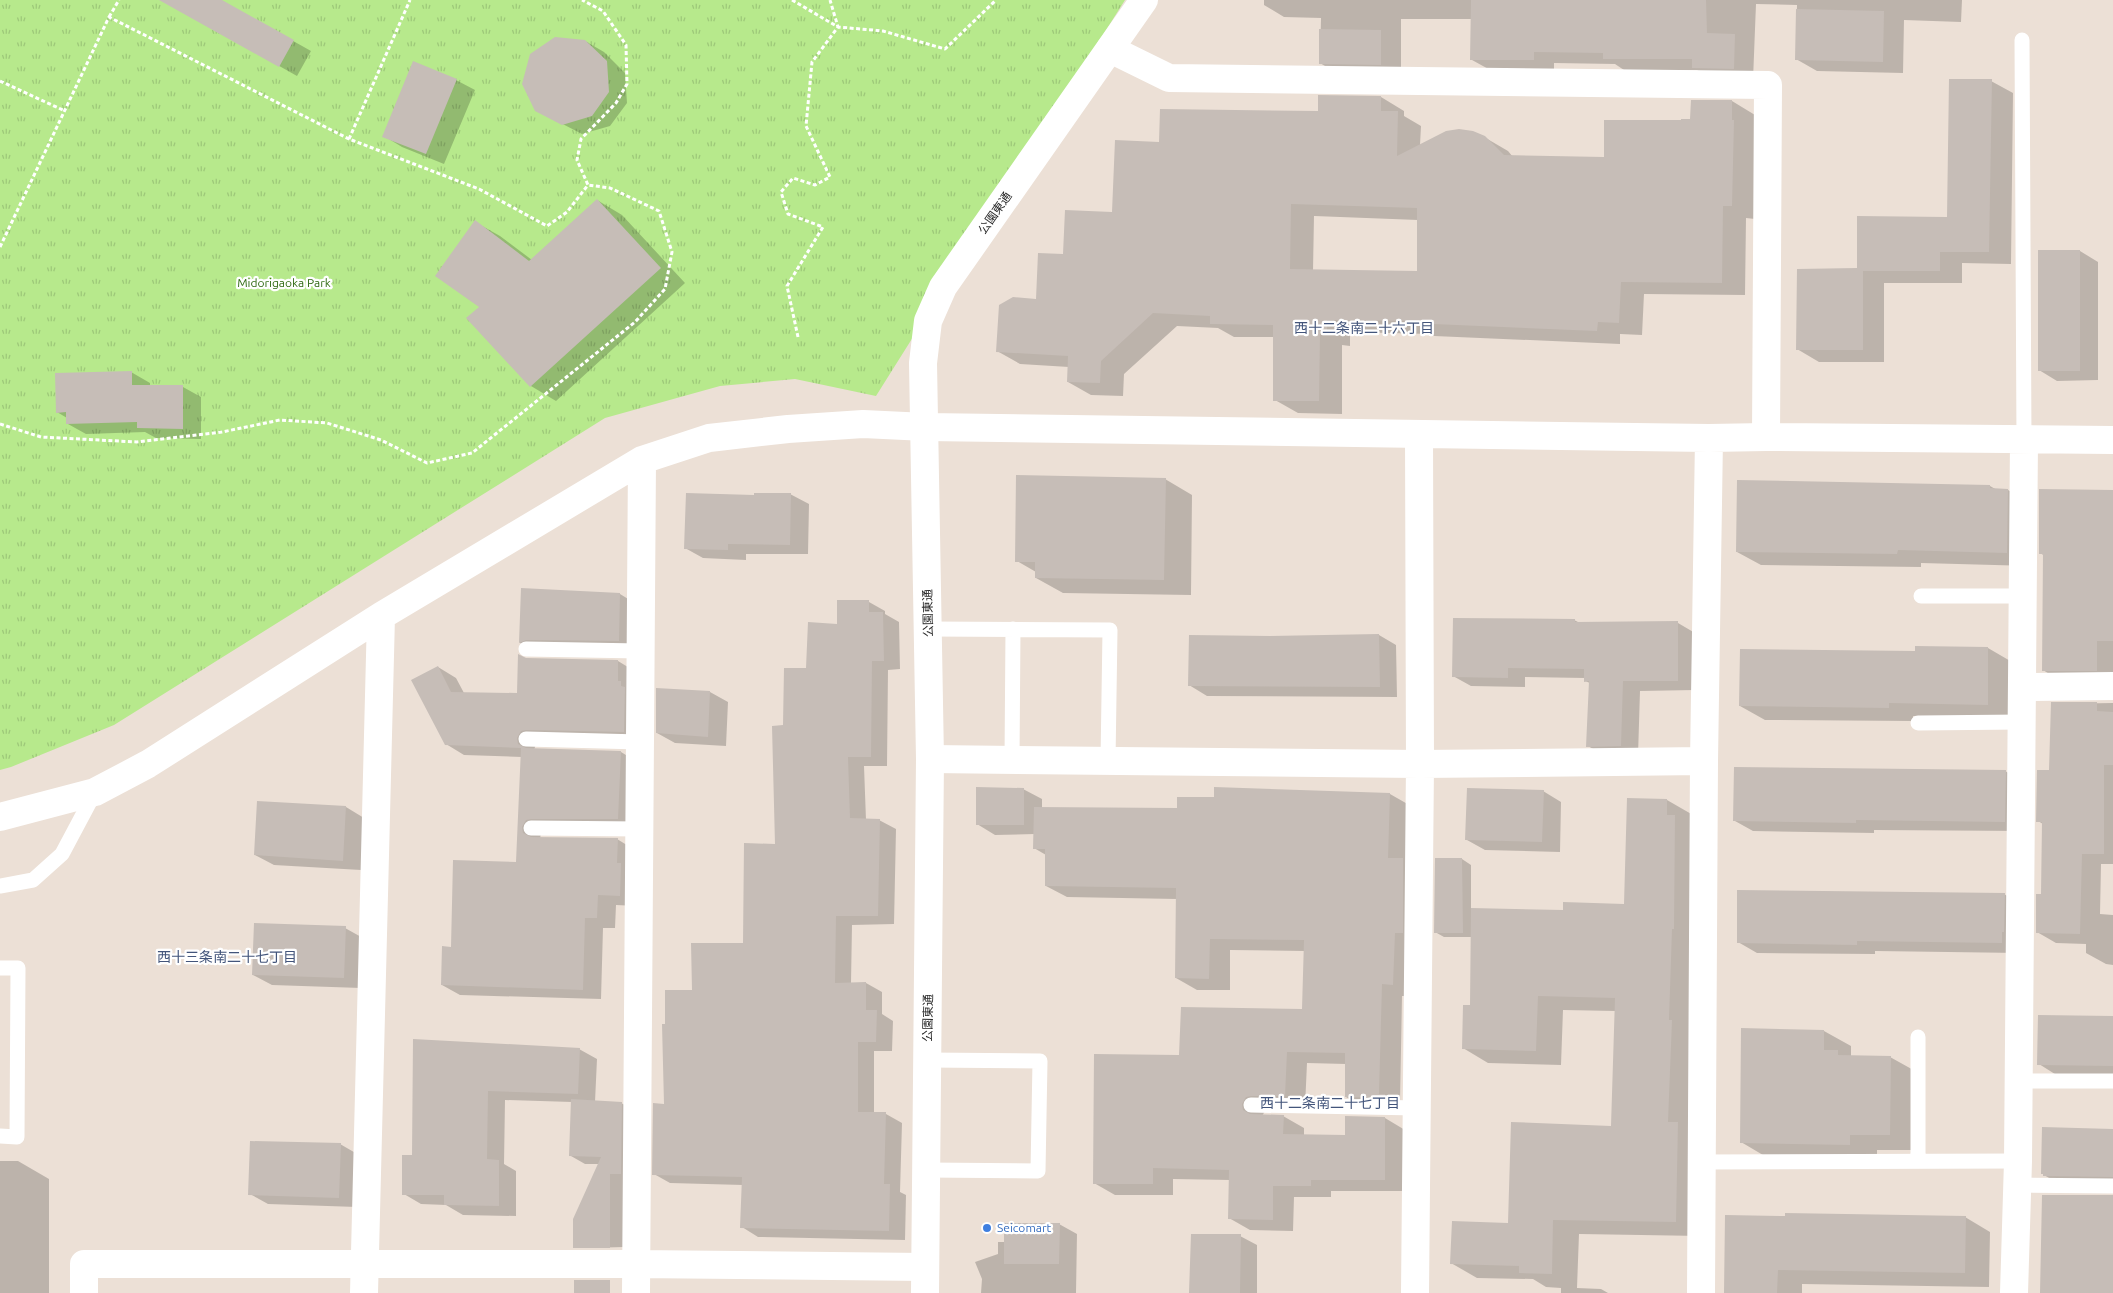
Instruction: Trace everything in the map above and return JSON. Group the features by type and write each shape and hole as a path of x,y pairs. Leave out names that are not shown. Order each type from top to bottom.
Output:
{"street":[{"name":"公園東通","path":"925,1280 930,759 926,428 923,362 928,322 943,287 1144,0"},
{"path":"1110,49 1170,78 1768,85 1766,436"},
{"path":"0,817 95,792 148,764 381,616 642,460 709,438 788,429 863,424 926,428 1709,438 1766,436 2113,440"},
{"path":"1415,1293 1420,764 1419,434"},
{"path":"1701,1293 1704,762 1709,438"},
{"path":"2014,1293 2018,1173 2024,440"},
{"path":"636,1293 642,460"},
{"path":"364,1293 381,616"},
{"path":"2022,687 2113,686"},
{"path":"930,759 1420,764 1704,762"},
{"path":"84,1293 84,1264 636,1264 925,1280"}],"lane":[{"path":"2022,40 2024,440"},
{"path":"1921,596 2023,596"},
{"path":"929,629 1110,630 1108,761"},
{"path":"1012,760 1013,629"},
{"path":"526,649 640,651"},
{"path":"1918,723 2022,722"},
{"path":"526,739 640,742"},
{"path":"0,886 33,880 62,854 95,792"},
{"path":"531,828 639,829"},
{"path":"0,968 18,968 17,1137 0,1136"},
{"path":"1918,1037 1918,1162"},
{"path":"926,1170 1038,1171 1040,1061 928,1060"},
{"path":"2019,1081 2113,1081"},
{"path":"1251,1105 1417,1108"},
{"path":"1702,1162 1918,1162 2113,1186"}],"path":[{"path":"0,247 109,17 119,0"},
{"path":"349,139 410,0"},
{"path":"582,0 603,11 626,45 627,84 616,103 581,139 576,160 588,185"},
{"path":"792,0 838,27 883,31 945,49 996,0"},
{"path":"830,0 838,27"},
{"path":"109,17 349,139 479,189 547,226 567,212 588,185"},
{"path":"798,337 787,286 823,227 788,214 781,192 793,178 815,185 830,177 806,126 812,62 838,27"},
{"path":"0,81 65,111"},
{"path":"0,424 41,438 137,442 222,432 280,420 327,423 381,440 427,463 472,453 635,322 665,288 672,252 659,211 610,188 588,185"}],"green space":[{"name":"Midorigaoka Park","path":"0,0 1125,0 876,396 795,379 720,386 605,418 114,725 0,770"}],"building":[{"path":"159,0 222,0 294,40 279,67"},
{"path":"1471,0 1706,0 1707,33 1735,34 1734,69 1692,68 1692,59 1603,59 1603,53 1534,52 1534,60 1470,60"},
{"path":"1796,9 1884,11 1883,62 1795,60"},
{"path":"1319,29 1381,30 1381,65 1319,64"},
{"path":"555,37 585,40 607,61 609,92 592,116 562,125 535,111 522,84 530,54"},
{"path":"413,61 457,79 426,154 382,137"},
{"path":"1949,79 1992,79 1989,252 1940,252 1940,271 1863,271 1863,350 1796,350 1797,269 1857,268 1857,216 1947,217"},
{"path":"1318,95 1381,96 1381,111 1398,111 1397,156 1446,131 1459,129 1473,131 1485,136 1504,155 1604,157 1604,120 1690,119 1691,100 1732,100 1732,120 1734,120 1732,206 1723,206 1722,283 1621,282 1619,323 1598,322 1597,331 1410,323 1410,321 1327,320 1327,333 1320,333 1319,401 1273,401 1273,325 1210,324 1210,316 1153,313 1101,361 1100,383 1067,382 1068,356 996,352 999,305 1013,297 1036,299 1038,253 1063,254 1065,210 1112,212 1115,140 1159,142 1160,109 1318,111","holes":["1291,204 1417,208 1417,271 1290,269"]},
{"path":"597,199 661,268 530,387 466,318 479,307 435,276 475,220 529,261"},
{"path":"2038,250 2080,250 2080,371 2038,371"},
{"path":"132,371 132,385 183,385 183,429 137,428 137,422 66,424 66,412 56,413 55,373"},
{"path":"1016,475 1166,478 1164,580 1035,578 1035,562 1015,562"},
{"path":"1737,480 1990,485 1990,488 2008,489 2007,553 1898,550 1897,554 1736,552"},
{"path":"2039,489 2113,490 2113,641 2097,641 2097,671 2042,671 2043,554 2039,554"},
{"path":"686,493 754,495 754,493 791,493 790,545 728,544 728,550 684,549"},
{"path":"521,588 620,593 619,641 526,640 519,643"},
{"path":"837,600 869,600 869,612 883,612 884,661 872,661 871,757 848,757 850,818 880,819 878,916 836,916 835,983 866,982 866,1010 877,1010 876,1042 858,1042 858,1112 886,1112 884,1184 890,1184 889,1231 740,1228 742,1177 652,1175 653,1103 664,1104 662,1024 665,1024 665,990 692,990 691,943 743,943 744,843 775,844 772,726 783,725 784,668 806,668 808,622 837,624"},
{"path":"1453,618 1575,619 1575,622 1678,621 1678,681 1623,681 1621,746 1586,747 1589,681 1584,682 1584,669 1508,668 1508,678 1452,677"},
{"path":"1379,634 1380,687 1188,686 1189,635"},
{"path":"1915,646 1988,647 1988,705 1889,703 1889,708 1739,706 1740,649 1915,651"},
{"path":"518,654 526,658 618,660 618,681 621,681 621,686 625,687 624,732 526,730 521,731 517,738 518,744 526,748 621,751 618,819 531,819 526,820 522,827 523,833 531,837 618,838 617,863 621,863 620,896 598,895 597,918 585,918 583,990 441,985 442,946 451,947 453,860 516,862 521,748 445,745 411,680 438,666 451,692 517,693"},
{"path":"656,688 710,691 708,737 656,733"},
{"path":"2051,702 2097,702 2097,711 2113,712 2113,765 2104,765 2104,854 2082,854 2080,934 2036,933 2036,894 2041,894 2042,822 2036,822 2037,770 2049,770"},
{"path":"1734,767 2006,770 2005,822 1856,820 1856,823 1733,821"},
{"path":"976,787 1024,788 1024,825 976,825"},
{"path":"1214,787 1390,793 1388,858 1403,858 1403,933 1395,933 1393,985 1382,984 1379,1094 1385,1094 1385,1098 1345,1097 1345,1053 1287,1052 1285,1096 1251,1096 1246,1097 1242,1104 1243,1110 1250,1114 1284,1115 1283,1134 1345,1135 1345,1116 1385,1117 1385,1180 1311,1180 1311,1186 1273,1186 1273,1220 1228,1219 1229,1170 1153,1168 1153,1184 1093,1184 1094,1054 1179,1055 1181,1007 1302,1009 1304,940 1210,939 1209,979 1175,978 1176,888 1045,886 1045,849 1033,849 1034,807 1177,808 1177,797 1214,797"},
{"path":"1467,788 1544,790 1542,842 1465,840"},
{"path":"1627,798 1667,799 1667,815 1675,815 1674,929 1672,929 1669,1020 1672,1020 1668,1122 1678,1122 1676,1222 1553,1220 1552,1274 1519,1273 1519,1266 1450,1264 1452,1221 1508,1223 1511,1122 1611,1126 1615,998 1538,996 1536,1051 1462,1049 1463,1005 1470,1005 1471,908 1563,910 1563,902 1624,904"},
{"path":"257,801 346,806 343,861 254,855"},
{"path":"1435,858 1462,858 1463,933 1434,933"},
{"path":"1737,890 2005,893 2004,932 2002,932 2002,943 1857,941 1857,945 1737,943"},
{"path":"254,923 346,926 344,978 252,975"},
{"path":"2038,1015 2113,1016 2113,1066 2037,1065"},
{"path":"1741,1028 1824,1030 1824,1050 1838,1050 1838,1055 1891,1056 1890,1135 1850,1135 1850,1145 1740,1143"},
{"path":"413,1039 580,1048 578,1094 488,1091 487,1159 499,1160 499,1206 444,1205 444,1195 402,1195 402,1155 412,1155"},
{"path":"571,1099 622,1102 621,1174 610,1174 610,1248 573,1248 573,1219 601,1157 569,1156"},
{"path":"2042,1127 2113,1129 2113,1177 2043,1176 2041,1174"},
{"path":"250,1141 341,1143 339,1198 248,1195"},
{"path":"2042,1195 2113,1195 2113,1293 2040,1293"},
{"path":"1785,1213 1966,1216 1965,1273 1778,1270 1777,1293 1724,1293 1725,1215 1785,1216"},
{"path":"1004,1223 1060,1223 1059,1264 1004,1264"},
{"path":"1191,1234 1241,1234 1240,1293 1189,1293"},
{"path":"574,1280 610,1280 610,1293 574,1293"}],"place":[{"name":"Seicomart","path":"987,1228"}],"district":[{"name":"西十二条南二十六丁目","path":"1364,328"},
{"name":"西十三条南二十七丁目","path":"227,957"},
{"name":"西十二条南二十七丁目","path":"1330,1103"}]}
